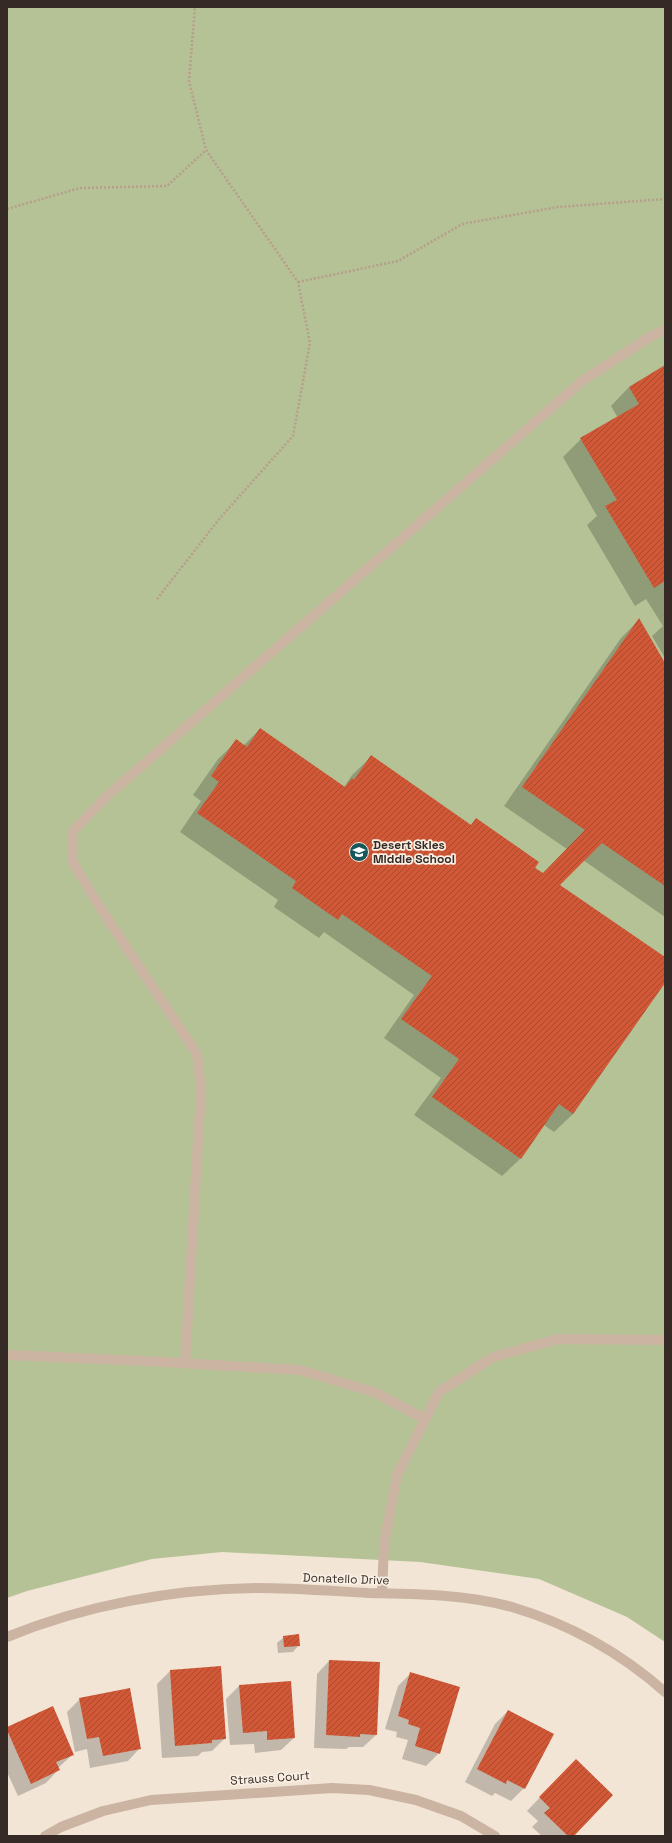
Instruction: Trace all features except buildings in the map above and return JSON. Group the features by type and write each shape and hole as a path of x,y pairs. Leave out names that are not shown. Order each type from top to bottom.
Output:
{"street":[{"path":"185,1363 201,1090 197,1054 101,909 72,861 73,831 106,797 582,381 653,335 665,330"},
{"path":"382,1593 384,1545 397,1475 439,1392 493,1357 558,1339 665,1340"},
{"path":"7,1355 300,1370 374,1392 425,1419"},
{"name":"Donatello Drive","path":"7,1636 100,1607 178,1593 256,1588 467,1598 511,1607 560,1623 601,1644 643,1672 665,1692"},
{"name":"Strauss Court","path":"45,1836 61,1827 103,1811 151,1800 332,1788 369,1790 416,1800 461,1816 495,1836"}],"path":[{"path":"157,599 220,518 293,436 310,343 298,282 206,150 189,82 195,7"},
{"path":"7,209 80,188 167,186 206,150"},
{"path":"298,282 398,261 462,224 558,207 665,199"}],"green space":[{"path":"7,7 665,7 665,1642 627,1617 539,1579 420,1562 222,1552 152,1559 27,1591 7,1598"}],"place":[{"name":"Desert Skies Middle School","path":"359,852"}]}
